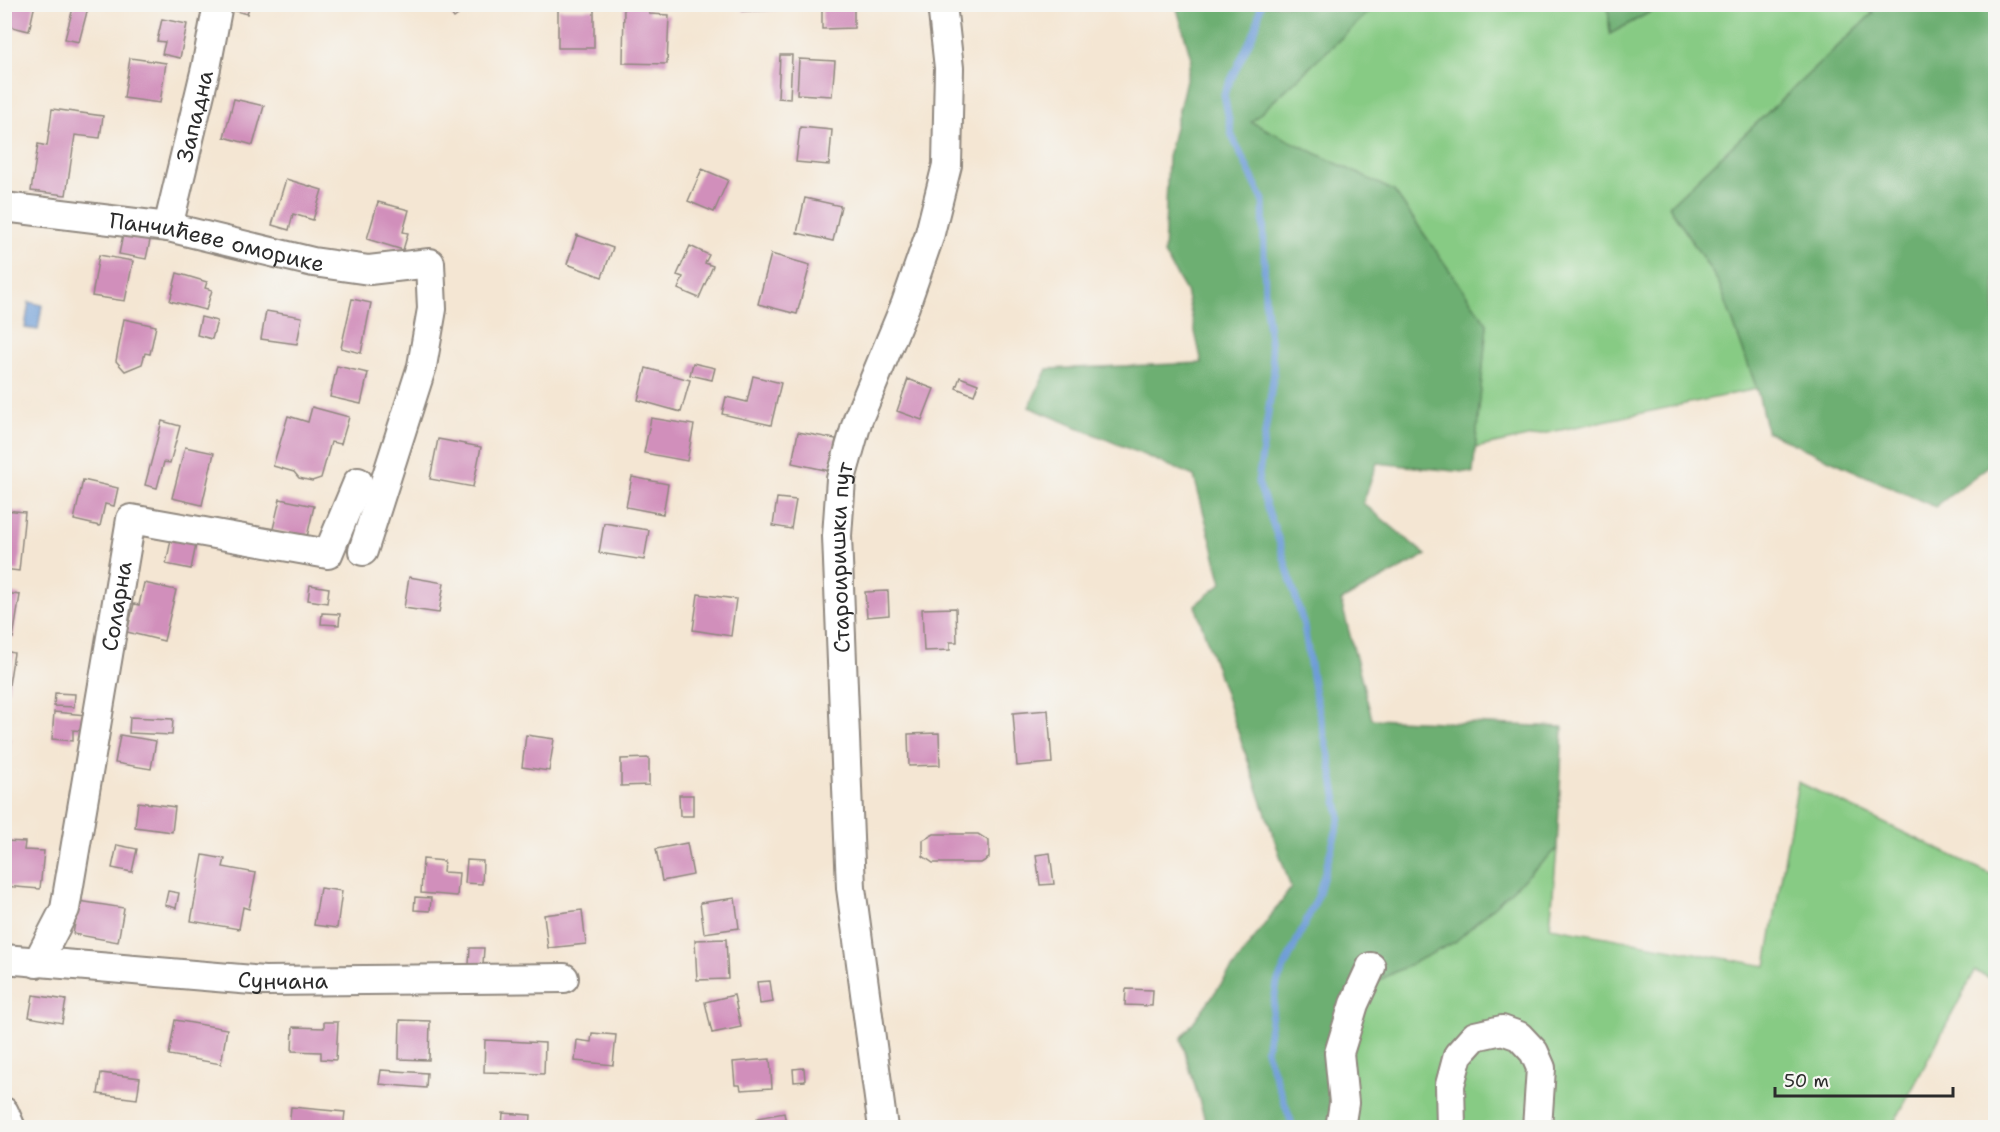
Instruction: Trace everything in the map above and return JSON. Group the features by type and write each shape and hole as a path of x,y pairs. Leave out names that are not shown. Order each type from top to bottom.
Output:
{"street":[{"name":"Западна","path":"168,227 207,68 218,4"},
{"name":"Староиришки пут","path":"883,1128 851,888 837,536 841,479 858,420 905,306 929,237 947,165 949,68 942,4"},
{"name":"Панчићеве оморике","path":"4,207 168,227 313,262 369,270 430,263 432,309 422,366 363,551"},
{"name":"Соларна","path":"37,963 65,909 131,519 328,554 358,482"},
{"name":"Сунчана","path":"4,959 264,981 564,978"},
{"path":"1340,1128 1344,1103 1339,1053 1354,1004 1371,967"},
{"path":"1451,1128 1450,1085 1458,1055 1475,1036 1502,1030 1519,1036 1534,1052 1541,1068 1537,1128"},
{"path":"4,1112 11,1128"}],"green space":[{"path":"1608,4 1663,4 1663,5 1610,34"},
{"path":"1862,4 1874,12 1669,206 1719,283 1757,389 1475,448 1487,324 1394,191 1251,122 1371,10 1369,5 1608,5 1610,34 1663,5"},
{"path":"1176,5 1369,5 1371,10 1251,122 1394,191 1487,324 1473,473 1377,463 1363,503 1426,555 1341,601 1372,719 1563,727 1557,849 1455,942 1343,998 1347,1127 1207,1127 1181,1039 1291,888 1195,605 1222,583 1194,476 1029,407 1047,369 1202,363 1186,291 1164,254 1168,157 1191,58"},
{"path":"1862,5 1995,5 1995,461 1935,507 1767,432 1757,389 1719,283 1669,206 1873,13"},
{"path":"1798,782 1995,876 1995,980 1975,971 1892,1127 1347,1127 1343,998 1455,942 1557,849 1550,927 1766,966"}],"water":[{"path":"29,302 42,305 38,330 25,328"}],"building":[{"path":"4,4 35,4 29,31 4,25"},
{"path":"74,4 89,4 79,42 65,39"},
{"path":"226,4 250,4 247,14 225,8"},
{"path":"444,4 473,4 454,18"},
{"path":"742,4 778,4 778,10 742,11"},
{"path":"822,4 854,4 854,28 822,29"},
{"path":"624,5 649,5 649,14 669,15 667,64 623,63"},
{"path":"558,9 594,9 594,48 558,48"},
{"path":"162,19 187,24 180,58 162,54 165,42 157,41"},
{"path":"780,55 792,55 790,99 778,98"},
{"path":"130,58 166,63 160,103 124,98"},
{"path":"799,59 835,61 832,96 797,94"},
{"path":"234,99 264,106 253,145 224,137"},
{"path":"52,109 103,116 100,138 75,135 66,195 31,191 38,144 47,146"},
{"path":"800,127 832,130 829,165 796,162"},
{"path":"702,169 728,180 714,212 688,201"},
{"path":"286,179 322,190 313,220 293,214 289,230 272,225"},
{"path":"805,198 841,206 833,241 797,233"},
{"path":"378,202 409,210 403,232 408,233 403,250 367,239"},
{"path":"124,230 151,236 146,259 119,254"},
{"path":"577,235 613,248 602,277 567,264"},
{"path":"690,246 709,255 705,263 713,266 699,298 678,289 683,277 677,275"},
{"path":"771,254 810,265 797,314 758,304"},
{"path":"99,255 133,261 125,301 92,296"},
{"path":"177,273 207,282 205,288 212,290 206,310 170,301"},
{"path":"352,299 371,303 361,353 341,348"},
{"path":"266,311 302,317 297,344 261,339"},
{"path":"201,317 217,321 212,339 197,335"},
{"path":"124,319 156,326 150,354 145,353 142,364 125,371 116,361"},
{"path":"693,363 715,368 712,380 690,375"},
{"path":"337,366 368,373 361,404 330,397"},
{"path":"646,368 690,380 681,412 638,400"},
{"path":"753,376 781,383 771,425 722,414 726,397 747,402"},
{"path":"960,377 978,384 974,395 956,388"},
{"path":"908,379 934,389 922,420 897,411"},
{"path":"312,407 349,417 341,444 331,442 321,478 312,481 299,478 294,472 273,466 288,416 308,422"},
{"path":"651,418 694,425 687,461 644,453"},
{"path":"162,421 180,426 170,463 164,462 157,488 145,485"},
{"path":"798,432 836,439 830,471 792,463"},
{"path":"438,439 481,447 473,487 430,479"},
{"path":"185,447 214,453 202,505 172,498"},
{"path":"632,477 668,484 663,514 626,507"},
{"path":"83,480 118,488 114,506 105,504 100,526 74,520"},
{"path":"777,498 796,500 791,529 773,526"},
{"path":"280,499 314,506 307,537 273,529"},
{"path":"4,510 25,512 19,571 4,569"},
{"path":"604,523 649,530 644,560 599,553"},
{"path":"172,535 197,540 191,569 166,564"},
{"path":"409,577 444,583 439,613 404,608"},
{"path":"144,583 176,590 164,641 127,632 134,604 139,605"},
{"path":"310,585 329,588 327,603 308,600"},
{"path":"888,591 889,615 867,617 865,592"},
{"path":"5,593 20,595 13,638 5,636"},
{"path":"698,594 736,599 731,636 693,630"},
{"path":"956,608 957,642 950,642 950,650 924,651 922,609"},
{"path":"322,613 340,614 339,625 321,624"},
{"path":"5,651 14,653 8,691 5,690"},
{"path":"55,693 75,694 74,707 54,706"},
{"path":"1048,710 1052,763 1017,766 1013,713"},
{"path":"54,712 86,715 84,731 73,730 73,741 52,739"},
{"path":"130,717 173,719 172,735 129,733"},
{"path":"939,733 940,765 909,766 908,734"},
{"path":"120,735 156,741 151,769 115,763"},
{"path":"526,735 554,739 549,771 522,767"},
{"path":"4,738 10,738 10,762 4,762"},
{"path":"649,758 649,785 621,786 621,759"},
{"path":"679,795 693,795 693,816 680,816"},
{"path":"138,802 175,807 172,832 135,827"},
{"path":"934,834 978,834 989,841 989,858 981,863 933,863 923,856 923,840"},
{"path":"4,841 25,842 24,850 44,851 40,889 4,886"},
{"path":"687,843 693,875 662,881 656,849"},
{"path":"117,845 137,849 132,872 112,868"},
{"path":"1050,853 1054,884 1040,885 1036,855"},
{"path":"203,855 225,859 223,867 256,873 249,909 243,907 239,929 191,921"},
{"path":"423,859 444,861 443,872 459,873 457,896 421,893"},
{"path":"467,860 483,861 482,884 465,883"},
{"path":"320,888 342,891 337,928 314,925"},
{"path":"168,891 179,893 176,908 165,905"},
{"path":"415,897 431,898 430,911 414,910"},
{"path":"735,898 739,928 704,933 700,903"},
{"path":"79,901 124,908 118,942 73,934"},
{"path":"582,910 586,944 548,948 544,915"},
{"path":"726,939 728,979 697,980 695,940"},
{"path":"470,948 484,948 483,964 469,964"},
{"path":"770,981 773,1002 760,1004 757,982"},
{"path":"1126,989 1153,990 1152,1006 1125,1005"},
{"path":"33,995 66,1000 62,1023 29,1017"},
{"path":"734,995 741,1027 712,1033 705,1002"},
{"path":"175,1020 227,1029 221,1064 169,1055"},
{"path":"400,1020 430,1021 429,1060 399,1059"},
{"path":"324,1022 338,1022 336,1060 321,1059 321,1052 292,1051 293,1027 324,1028"},
{"path":"592,1033 616,1035 613,1065 575,1061 577,1040 591,1042"},
{"path":"485,1040 545,1043 544,1074 484,1072"},
{"path":"770,1059 772,1088 741,1090 740,1085 735,1085 733,1062"},
{"path":"804,1068 805,1081 794,1082 793,1069"},
{"path":"381,1070 427,1073 426,1088 379,1084"},
{"path":"101,1073 140,1078 137,1099 98,1094"},
{"path":"291,1107 345,1112 343,1128 289,1128"},
{"path":"503,1113 531,1115 530,1128 502,1128"},
{"path":"784,1113 787,1128 759,1128 757,1118"}],"waterway":[{"path":"1261,4 1256,28 1224,94 1232,136 1263,200 1265,300 1274,372 1258,482 1279,541 1304,626 1340,818 1318,896 1277,983 1266,1051 1291,1121 1291,1128"}]}
